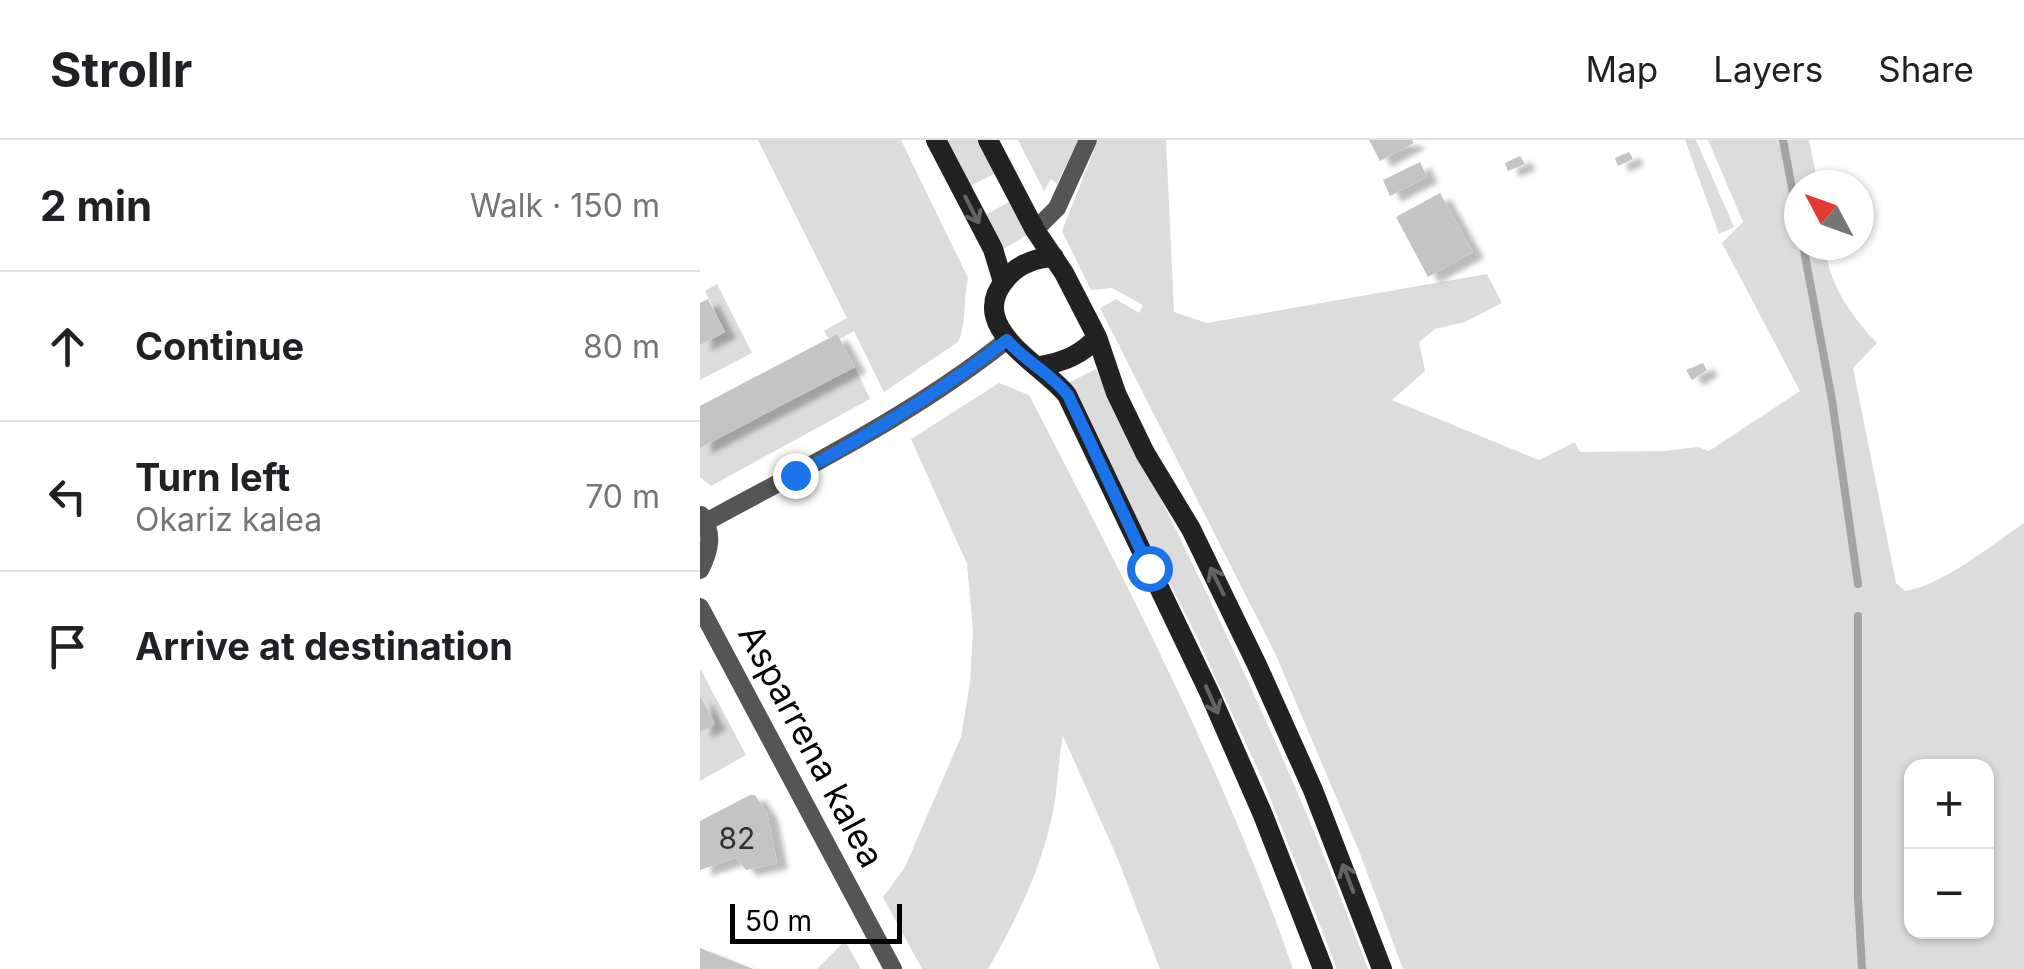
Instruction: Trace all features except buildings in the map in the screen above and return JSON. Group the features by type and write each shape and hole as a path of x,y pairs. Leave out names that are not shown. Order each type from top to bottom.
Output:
{"main road":[{"path":"936,140 992,249 1002,282 995,304 1007,340 1068,395 1210,694 1263,815 1323,969"},
{"path":"988,140 1097,337 1116,393 1145,453 1192,528 1274,700 1382,969"},
{"path":"1002,282 1028,262 1054,257"},
{"path":"1040,366 1061,363 1077,355 1097,337"}],"street":[{"path":"1035,230 1057,208 1088,140"},
{"path":"700,570 708,556 710,539 703,518 887,423 1007,340"},
{"name":"Asparrena kalea","path":"700,607 893,969"}],"shaded area":[{"path":"758,140 901,140 968,278 958,342 884,392 854,331 840,339 837,334 828,338 824,331 847,318"},
{"path":"945,140 979,140 996,173 968,187"},
{"path":"1018,140 1078,140 1057,184 1051,179 1044,191"},
{"path":"1098,140 1166,140 1174,312 1207,323 1487,274 1502,303 1465,322 1435,329 1419,342 1425,371 1392,400 1539,460 1575,442 1580,452 1698,447 1709,451 1800,391 1722,243 1743,222 1708,140 1809,140 1815,170 1784,170 1784,260 1827,260 1842,298 1877,343 1853,368 1896,583 1905,591 1935,581 2024,523 2024,969 1403,969 1359,851 1275,653 1100,308 1116,299 1139,313 1143,305 1112,288 1091,290 1062,231"},
{"path":"1685,140 1696,140 1734,227 1719,234"},
{"path":"1011,201 1027,235 1000,251 983,216"},
{"path":"717,284 752,353 700,380 700,345 725,332 705,291"},
{"path":"855,367 870,399 711,486 700,477 700,448"},
{"path":"1096,369 1275,740 1368,969 1337,969 1265,785 1195,633 1068,383"},
{"path":"999,383 1029,395 1137,606 1205,749 1293,969 1160,969 1117,857 1063,736 1053,812 1042,854 988,969 922,969 883,897 905,867 961,737 970,682 973,630 967,564 911,439"},
{"path":"700,668 746,755 700,781 700,732 714,723 700,696"},
{"path":"845,941 861,969 817,969"}],"waterway":[{"path":"1783,140 1789,170"},
{"path":"1806,260 1832,400 1858,584"},
{"path":"1858,616 1858,897 1862,969"}],"route":[{"path":"795,475 900,415 1007,340 1068,395 1149,568"}]}
